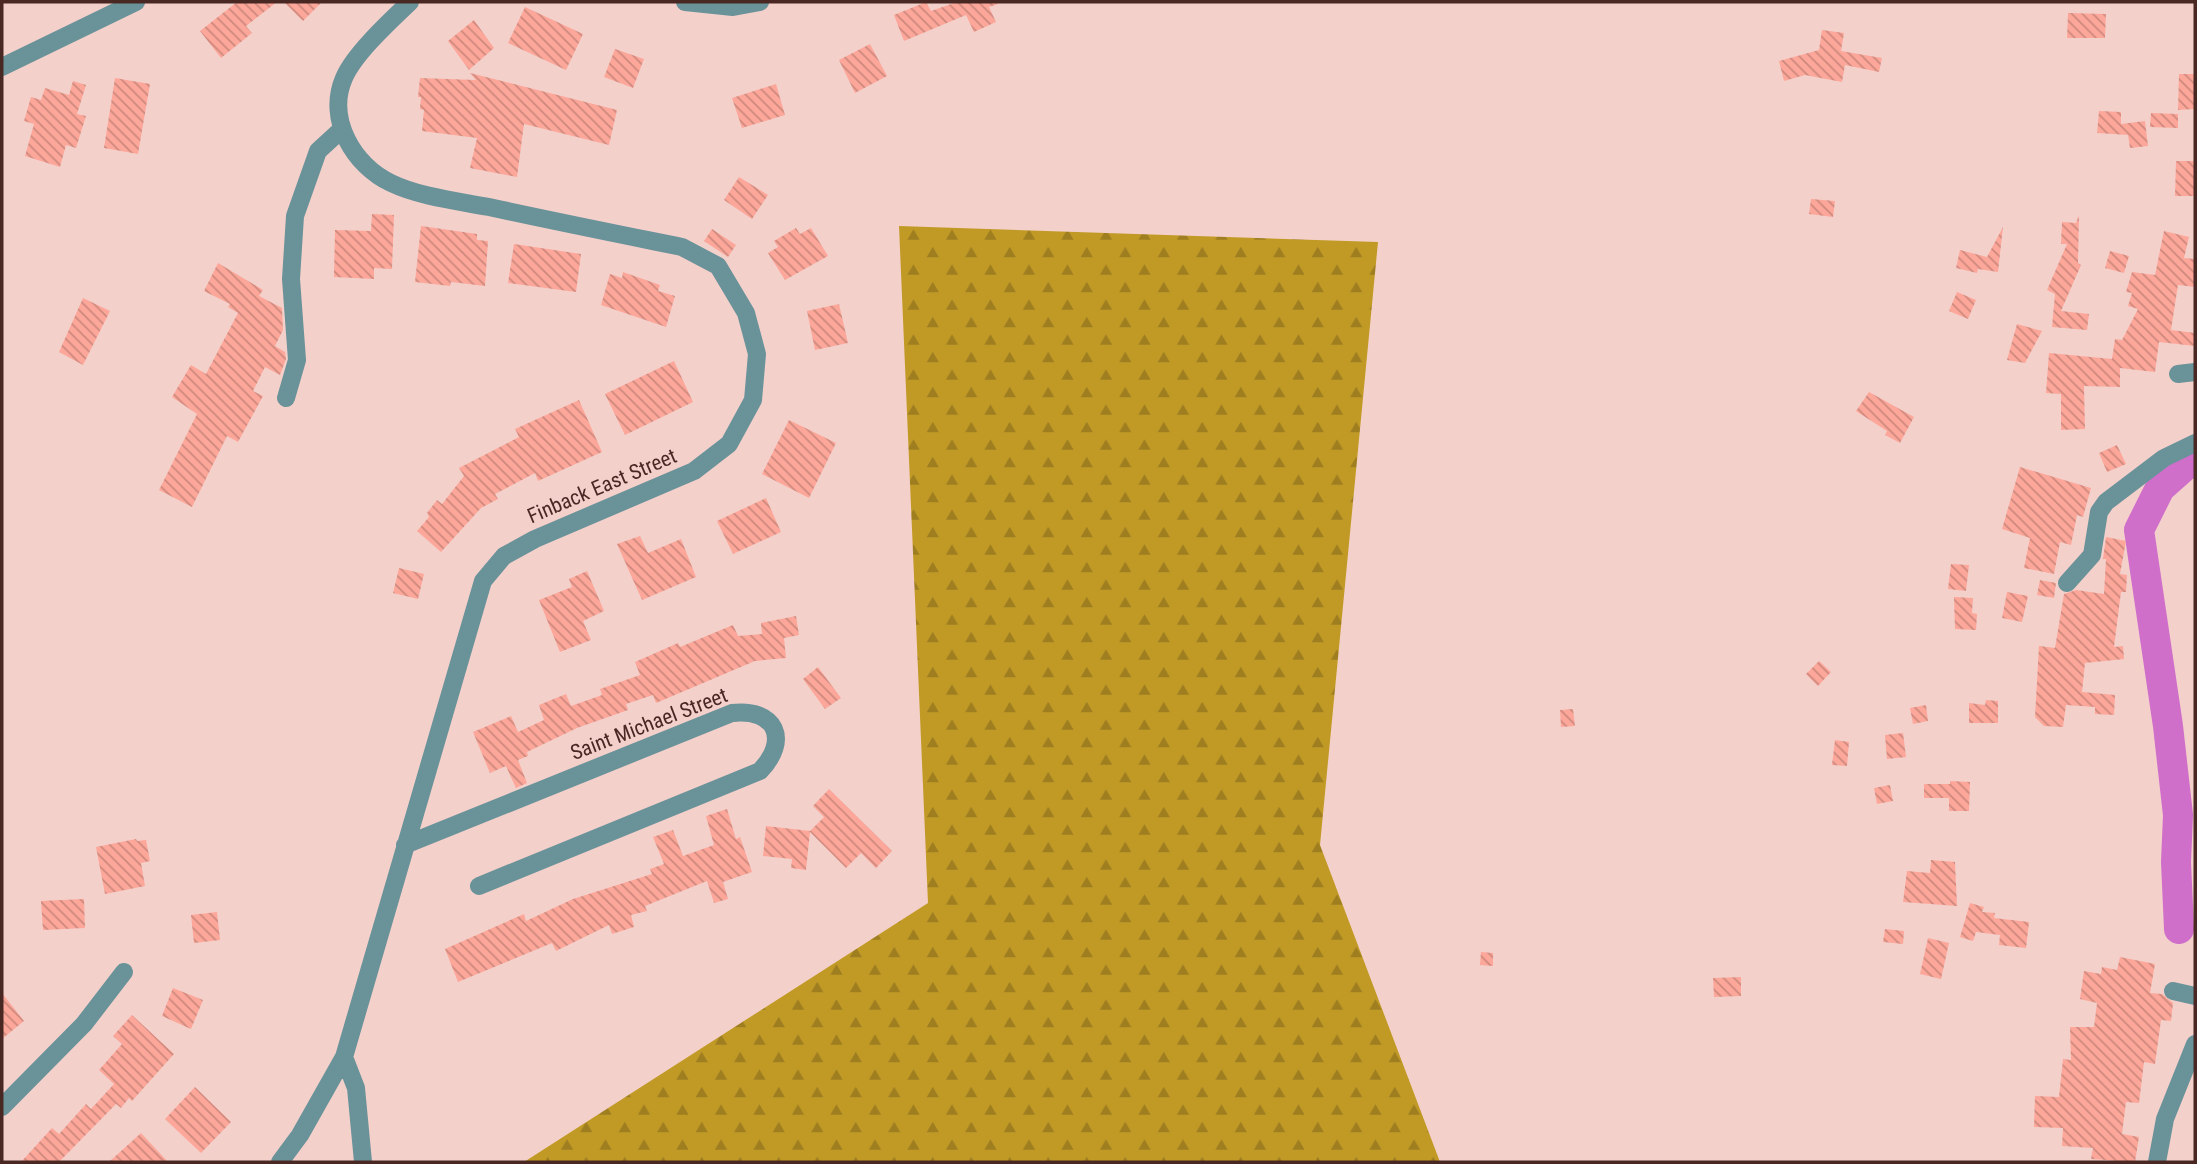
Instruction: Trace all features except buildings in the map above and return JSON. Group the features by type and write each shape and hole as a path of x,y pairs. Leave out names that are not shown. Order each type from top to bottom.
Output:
{"street":[{"path":"2,66 136,2"},
{"name":"Finback East Street","path":"280,1162 300,1135 344,1057 483,581 504,556 535,539 694,471 729,444 753,400 757,354 746,313 718,266 682,247 436,196 392,184 362,164 342,129 339,103 344,77 381,30 410,2"},
{"path":"685,2 733,7 760,2"},
{"path":"286,398 297,360 291,279 295,216 318,151 342,129"},
{"path":"2067,583 2092,555 2099,512 2106,502 2164,458 2195,443"},
{"name":"Saint Michael Street","path":"405,845 732,713 752,711 769,720 777,736 774,756 760,771 479,886"},
{"path":"2,1107 84,1024 124,972"},
{"path":"2173,991 2195,996"},
{"path":"2157,1162 2165,1119 2195,1044"},
{"path":"344,1057 356,1088 363,1162"}],"green space":[{"path":"899,226 1378,242 1320,845 1440,1162 524,1162 928,903"}],"waterway":[{"path":"2179,929 2176,862 2178,815 2168,726 2139,530 2160,488 2195,457"}]}
